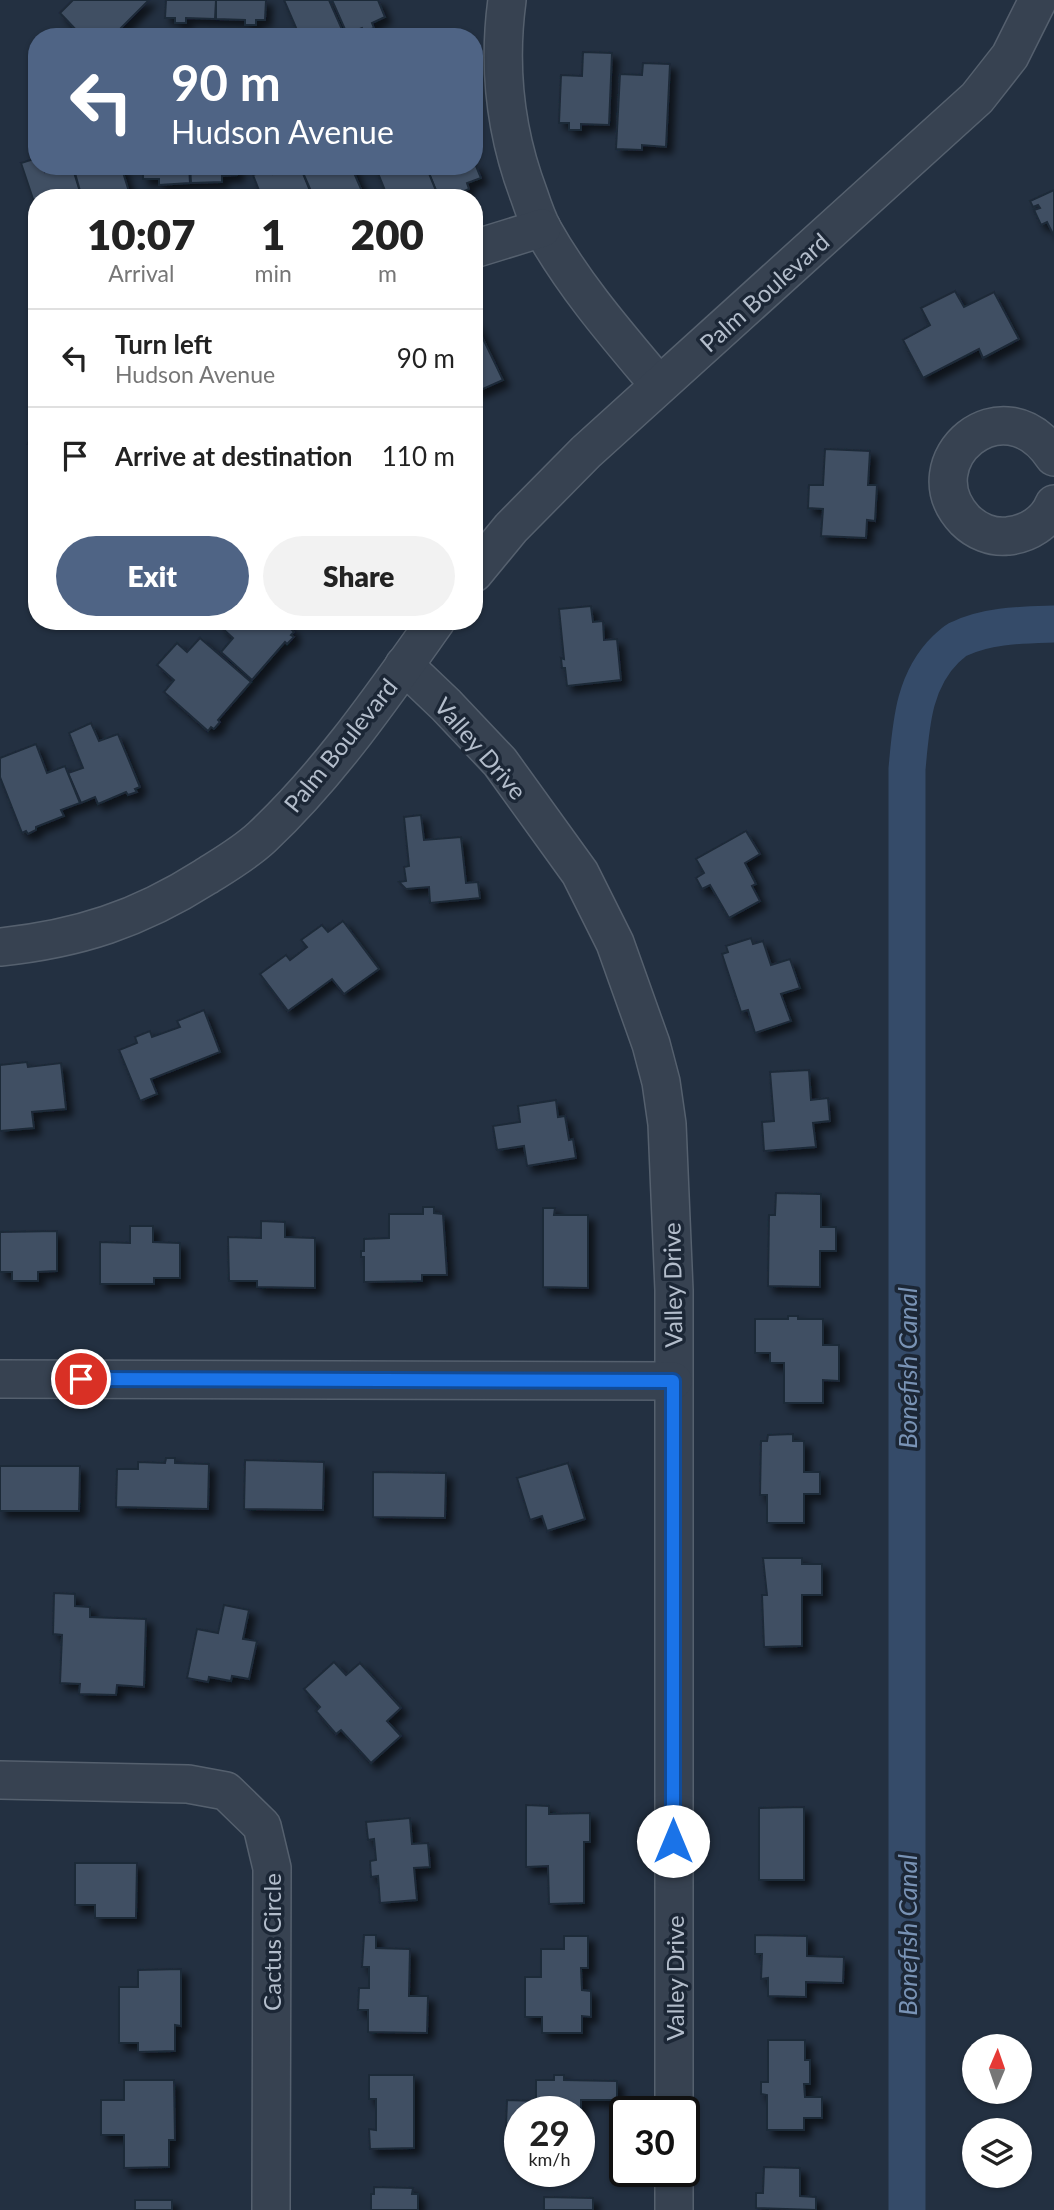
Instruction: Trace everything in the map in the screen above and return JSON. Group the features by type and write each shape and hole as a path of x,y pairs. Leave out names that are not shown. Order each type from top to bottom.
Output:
{"street":[{"path":"507,0 503,62 506,116 516,163 541,228 598,312 659,385"},
{"name":"Palm Boulevard","path":"483,562 511,528 586,452 977,98 1010,56 1038,0"},
{"path":"483,246 541,228"},
{"path":"1050,443 1011,425 993,427 976,433 962,444 952,460 948,478 950,495 957,512 970,525 986,534 1005,536 1023,533 1040,524 1054,504"},
{"name":"Palm Boulevard","path":"0,947 65,936 116,923 169,900 260,839 312,787 364,721 429,630"},
{"name":"Valley Drive","path":"404,665 500,762 580,873 615,943 651,1044 667,1124 674,1290 674,2096"},
{"path":"0,1379 673,1381"},
{"name":"Cactus Circle","path":"0,1780 188,1784 226,1791 262,1826 272,1868 271,2210"},
{"path":"674,2187 674,2210"}],"building":[{"path":"73,0 149,0 121,28 74,28 60,13"},
{"path":"166,0 216,0 215,19 186,18 186,23 175,23 175,18 165,18"},
{"path":"216,0 266,0 265,20 256,20 256,25 245,25 245,20 216,19"},
{"path":"284,0 329,0 341,28 296,28"},
{"path":"332,0 378,0 385,17 372,23 374,28 344,28"},
{"path":"583,52 612,53 609,125 581,124 581,130 569,130 569,123 559,123 561,75 582,76"},
{"path":"643,63 670,64 666,147 642,145 642,150 616,149 620,74 642,75"},
{"path":"28,161 28,175 75,175 79,189 30,189 21,163"},
{"path":"76,175 124,175 128,189 79,189"},
{"path":"143,175 190,175 190,183 159,185 159,179 143,179"},
{"path":"191,175 237,175 222,176 222,182 191,183"},
{"path":"253,175 304,175 309,189 258,189"},
{"path":"304,175 355,175 361,189 310,189"},
{"path":"379,175 430,175 435,189 384,189"},
{"path":"430,175 480,175 481,178 467,183 469,189 435,189"},
{"path":"1054,190 1054,236 1047,222 1041,225 1034,210 1040,208 1038,205 1033,207 1030,201"},
{"path":"955,291 964,307 994,292 1019,339 983,358 979,349 923,378 903,340 930,325 921,308"},
{"path":"483,339 503,380 483,389"},
{"path":"825,449 870,451 868,485 877,485 875,521 867,520 866,538 821,536 823,509 808,508 809,485 823,485"},
{"path":"591,606 593,622 603,621 604,640 617,639 621,680 567,686 565,668 562,668 561,658 564,659 559,609"},
{"path":"224,630 294,632 291,635 294,637 287,644 285,642 252,680 221,652 233,638"},
{"path":"200,638 251,682 218,720 220,722 214,729 211,727 208,731 164,692 174,680 157,665 177,643 187,652"},
{"path":"91,723 99,741 118,734 140,787 135,789 137,792 128,795 126,792 98,804 95,797 81,803 68,773 83,768 69,733"},
{"path":"36,744 47,773 65,766 80,803 61,810 64,816 36,827 36,830 28,834 26,831 22,833 0,777 0,758"},
{"path":"421,815 424,840 461,837 466,883 478,882 480,898 430,903 429,887 406,889 399,882 406,881 404,867 409,866 404,817"},
{"path":"746,831 760,854 745,863 756,884 752,886 760,901 729,918 710,885 702,889 696,878 704,873 696,859"},
{"path":"343,921 379,969 344,994 332,979 288,1011 260,974 286,955 290,960 307,947 301,940 322,925 328,932"},
{"path":"751,938 753,944 763,941 771,965 790,959 800,988 781,994 791,1021 755,1033 748,1010 741,1012 722,954 728,952 726,946"},
{"path":"204,1010 220,1052 151,1079 157,1094 140,1101 119,1050 137,1043 135,1037 150,1031 152,1037 180,1027 177,1021"},
{"path":"27,1062 28,1067 61,1063 66,1109 32,1112 34,1128 0,1131 0,1065"},
{"path":"809,1070 811,1100 828,1098 830,1121 813,1123 816,1147 764,1151 762,1122 774,1121 770,1072"},
{"path":"556,1100 558,1117 565,1116 569,1140 573,1139 576,1158 527,1166 524,1146 497,1150 493,1126 520,1122 518,1106"},
{"path":"776,1193 821,1194 821,1227 836,1227 836,1251 820,1251 820,1287 768,1286 769,1215 775,1215"},
{"path":"423,1207 434,1207 434,1213 443,1214 447,1275 422,1275 422,1281 364,1282 364,1257 361,1257 361,1251 364,1251 364,1239 389,1238 389,1214 423,1214"},
{"path":"543,1208 555,1208 554,1215 588,1215 588,1288 543,1287"},
{"path":"261,1221 285,1222 285,1237 315,1238 315,1288 257,1287 257,1281 229,1281 228,1237 261,1238"},
{"path":"130,1226 153,1226 153,1242 180,1243 180,1278 154,1278 154,1284 100,1284 100,1242 130,1243"},
{"path":"57,1231 57,1271 38,1272 38,1281 12,1281 12,1272 0,1272 0,1232"},
{"path":"788,1316 798,1316 798,1319 823,1319 823,1345 839,1345 839,1381 823,1380 823,1403 784,1403 784,1363 770,1363 770,1353 755,1353 755,1319 788,1319"},
{"path":"793,1434 793,1441 804,1441 804,1472 820,1472 820,1494 804,1494 804,1523 767,1523 767,1495 760,1495 761,1441 767,1441 768,1435"},
{"path":"166,1458 175,1458 175,1463 209,1464 208,1509 116,1507 117,1469 138,1469 138,1462 165,1463"},
{"path":"245,1460 324,1462 323,1510 244,1509"},
{"path":"568,1463 585,1519 547,1531 542,1516 530,1520 517,1478"},
{"path":"0,1466 80,1466 79,1511 0,1511"},
{"path":"373,1472 446,1473 445,1518 373,1517"},
{"path":"763,1558 802,1558 802,1564 822,1564 822,1595 802,1595 802,1646 764,1647 762,1595 767,1595"},
{"path":"54,1593 75,1594 75,1606 90,1607 90,1617 146,1619 144,1687 117,1685 116,1695 79,1694 80,1684 60,1683 62,1635 53,1634"},
{"path":"224,1605 249,1610 243,1639 257,1641 249,1679 232,1676 231,1681 209,1677 208,1682 187,1678 197,1629 218,1633"},
{"path":"334,1662 346,1675 360,1663 401,1708 387,1721 401,1736 371,1763 341,1730 336,1734 316,1711 320,1707 304,1689"},
{"path":"526,1805 549,1806 549,1814 590,1813 590,1842 584,1842 584,1903 549,1904 548,1866 526,1867"},
{"path":"804,1807 804,1880 759,1880 759,1808"},
{"path":"410,1818 412,1844 428,1843 430,1867 414,1868 417,1900 380,1903 378,1876 371,1877 370,1861 376,1860 374,1839 368,1840 366,1822"},
{"path":"75,1863 137,1863 136,1918 95,1918 95,1905 75,1905"},
{"path":"364,1935 376,1935 376,1948 410,1949 409,1996 428,1996 427,2033 368,2032 368,2010 358,2010 359,1988 369,1988 369,1967 362,1967"},
{"path":"755,1935 807,1936 807,1956 844,1957 843,1983 806,1982 806,1997 768,1996 768,1978 761,1979 762,1954 755,1954"},
{"path":"564,1936 588,1936 588,1968 581,1968 582,1990 591,1991 591,2017 582,2016 582,2033 542,2033 542,2017 525,2017 525,1977 541,1977 541,1949 564,1949"},
{"path":"181,1969 181,2026 175,2025 175,2051 138,2052 138,2043 119,2043 119,1987 138,1987 138,1970"},
{"path":"768,2040 805,2040 805,2060 810,2060 810,2084 804,2084 805,2097 822,2097 822,2118 804,2118 804,2130 767,2130 767,2095 761,2094 761,2082 768,2082"},
{"path":"369,2075 414,2075 414,2148 370,2149 369,2129 376,2130 376,2099 369,2099"},
{"path":"554,2075 564,2075 564,2080 617,2081 617,2096 609,2096 609,2100 595,2100 595,2096 536,2096 536,2080 554,2080"},
{"path":"124,2080 174,2080 175,2140 169,2140 169,2167 124,2168 124,2135 101,2135 101,2100 124,2100"},
{"path":"764,2167 800,2168 800,2196 816,2197 816,2210 756,2208 756,2193 763,2193"},
{"path":"374,2187 413,2188 412,2194 418,2194 418,2210 371,2210"},
{"path":"544,2197 593,2198 593,2210 544,2210"},
{"path":"135,2200 172,2200 172,2210 135,2210"}],"waterway":[{"name":"Bonefish Canal","path":"907,2210 908,753 920,690 935,662 946,649 957,640 981,631 1054,624"}],"route":[{"path":"81,1379 673,1381 673,1841"}]}
